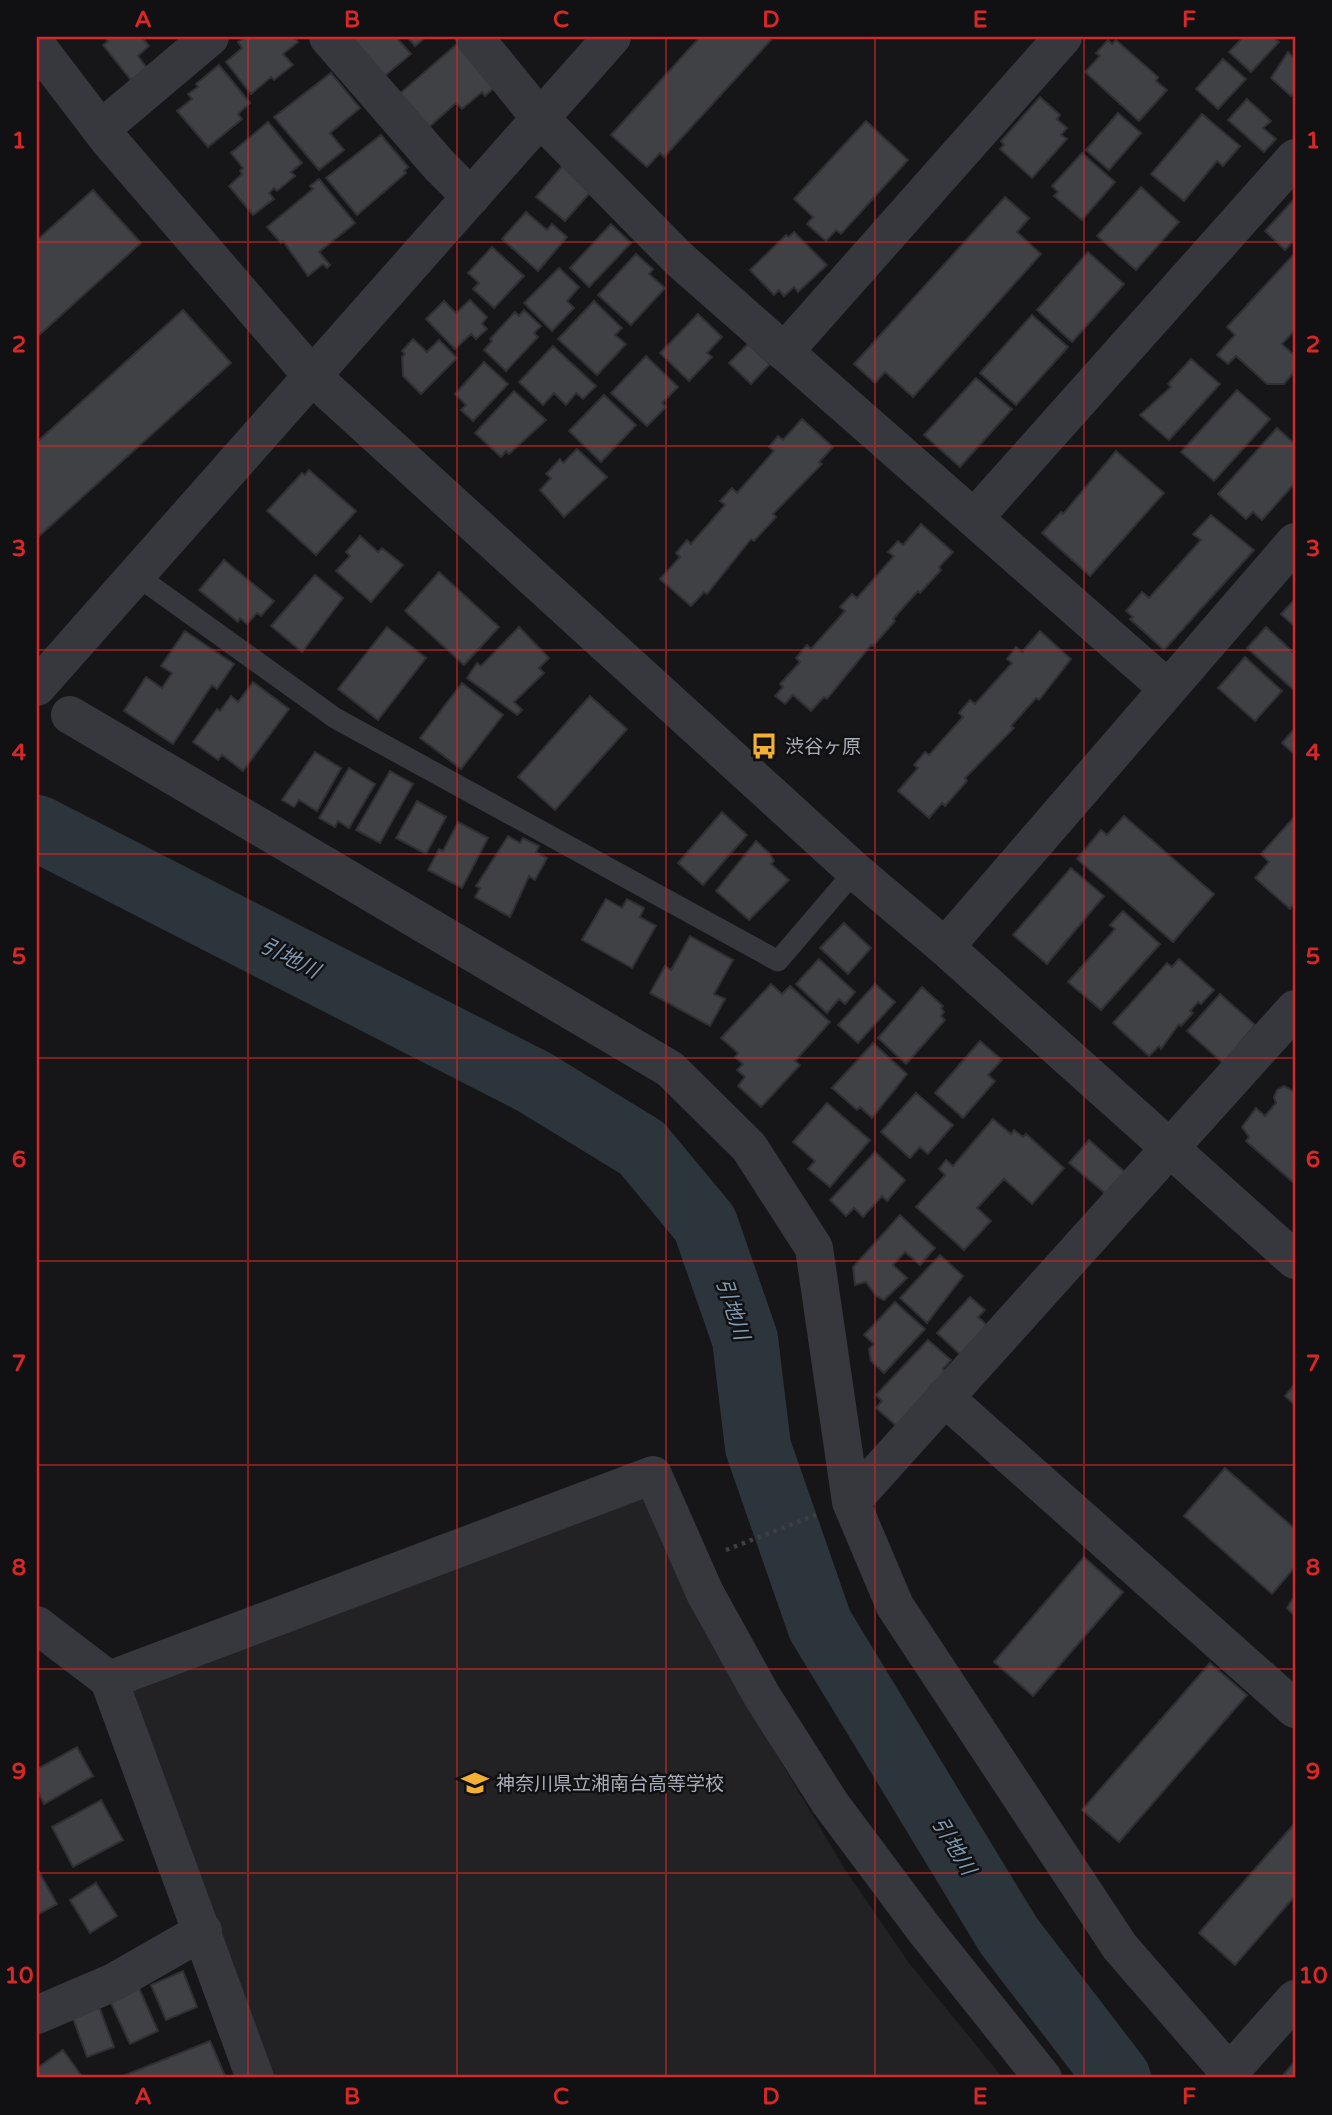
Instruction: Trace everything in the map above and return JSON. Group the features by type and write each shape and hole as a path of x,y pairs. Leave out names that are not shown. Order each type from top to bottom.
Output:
{"street":[{"path":"101,130 210,37"},
{"path":"328,37 439,165 471,197"},
{"path":"474,37 541,118 678,259 1166,687"},
{"path":"40,684 612,37"},
{"path":"784,352 1063,37"},
{"path":"37,47 101,130 313,377 855,871 945,947 1295,1260"},
{"path":"975,517 1295,158"},
{"path":"945,947 1166,687 1295,542"},
{"path":"70,715 670,1069 749,1147 814,1248 833,1508 895,1606 1120,1947 1231,2076 1295,1999"},
{"path":"833,1508 944,1397 1295,1009"},
{"path":"944,1397 1295,1709"},
{"path":"109,1680 653,1475 705,1593 762,1696 824,1793 923,1929 1043,2078"},
{"path":"37,1625 109,1680 255,2078"},
{"path":"37,2015 114,1982 203,1931"}],"lane":[{"path":"136,575 335,718 778,961 855,871"}],"path":[{"path":"727,1549 833,1508"}],"shaded area":[{"name":"神奈川県立湘南台高等学校","path":"639,1489 735,1685 846,1871 909,1963 1003,2078 270,2078 123,1694"}],"building":[{"path":"104,37 142,37 149,46 138,56 147,68 131,80 103,45 108,41"},
{"path":"245,37 294,37 298,42 283,54 293,65 274,80 271,77 251,94 226,62 242,48 238,42"},
{"path":"349,37 396,37 411,54 381,79"},
{"path":"407,37 426,37 415,46"},
{"path":"700,37 768,37 771,40 664,157 660,153 647,167 611,135"},
{"path":"1243,37 1273,37 1279,42 1251,72 1229,52"},
{"path":"1108,40 1112,44 1116,40 1158,77 1156,81 1167,90 1139,121 1085,72 1100,56 1096,53"},
{"path":"457,44 495,87 485,96 482,92 462,109 456,103 428,128 398,95"},
{"path":"1288,52 1295,59 1295,91 1291,96 1271,78"},
{"path":"1223,59 1246,79 1218,109 1196,89"},
{"path":"219,65 250,103 238,114 242,119 208,147 177,111 192,99 188,94 198,87 196,84"},
{"path":"331,73 360,108 330,133 344,150 319,170 274,117"},
{"path":"1040,97 1060,115 1057,119 1067,128 1061,135 1067,139 1032,178 1000,149 1004,145 1001,141"},
{"path":"1247,99 1271,121 1263,128 1276,139 1264,152 1228,120"},
{"path":"1118,113 1141,133 1109,170 1086,150"},
{"path":"1202,114 1240,146 1223,166 1217,161 1184,201 1151,174"},
{"path":"866,121 908,160 841,234 836,230 826,241 807,224 813,217 794,199"},
{"path":"268,122 302,163 291,172 295,176 277,191 274,188 269,193 274,199 253,215 229,186 242,174 240,171 243,168 231,153"},
{"path":"381,135 408,167 404,171 406,173 357,215 326,178"},
{"path":"1082,153 1115,182 1082,220 1054,196 1058,192 1052,186"},
{"path":"565,163 594,188 565,221 536,197"},
{"path":"319,179 355,223 319,252 330,265 327,268 323,264 308,276 283,241 281,243 267,227 313,189 310,186"},
{"path":"1141,187 1179,222 1136,270 1097,236"},
{"path":"93,190 141,243 37,337 37,240"},
{"path":"1005,197 1029,218 1017,232 1041,254 913,397 885,372 875,383 854,364"},
{"path":"1295,198 1295,239 1285,250 1265,231"},
{"path":"526,212 547,230 552,224 567,237 538,271 502,239"},
{"path":"611,224 631,243 589,287 570,268"},
{"path":"794,232 827,265 798,292 794,287 784,296 779,290 774,295 750,270 786,235 789,237"},
{"path":"492,247 524,276 494,308 473,289 479,283 468,273"},
{"path":"1088,252 1124,284 1072,342 1037,310"},
{"path":"1295,253 1295,330 1282,344 1295,356 1295,371 1284,384 1267,384 1236,356 1228,364 1217,355 1235,335 1227,327"},
{"path":"636,254 653,269 649,274 665,288 631,325 598,295"},
{"path":"559,268 579,287 567,301 574,308 552,331 524,303"},
{"path":"470,300 487,317 482,324 487,329 476,339 471,334 455,349 426,319 444,301 456,313"},
{"path":"594,301 622,328 615,335 626,344 597,375 558,339"},
{"path":"183,310 231,363 37,538 37,442"},
{"path":"524,310 541,326 534,333 538,337 506,371 484,350 492,341 490,339 515,312 519,316"},
{"path":"698,314 722,337 707,353 712,357 689,381 660,353"},
{"path":"1032,315 1068,347 1016,405 980,373"},
{"path":"413,339 427,352 439,340 457,358 421,394 403,376 402,357 405,354 402,351"},
{"path":"748,344 770,364 751,384 729,363"},
{"path":"553,346 596,386 583,399 576,393 566,405 554,393 543,405 519,382"},
{"path":"646,356 678,387 662,403 666,407 647,426 611,393"},
{"path":"1191,359 1220,384 1169,440 1140,415 1171,387 1168,384"},
{"path":"484,362 508,384 473,421 461,410 466,405 455,394"},
{"path":"976,378 1012,409 960,467 924,435"},
{"path":"1237,390 1270,419 1214,481 1181,452"},
{"path":"514,391 546,420 509,454 506,451 501,457 475,433"},
{"path":"604,395 636,425 601,462 569,431"},
{"path":"802,419 833,447 819,462 822,464 773,514 776,517 754,541 751,539 707,594 704,592 691,606 660,579 680,557 676,553 687,540 691,544 725,505 720,501 732,488 737,493 774,451 769,447 778,436 783,440"},
{"path":"1277,428 1295,444 1295,483 1262,520 1253,512 1246,519 1218,494"},
{"path":"577,449 607,477 564,517 540,490 551,478 546,474 560,459 563,463"},
{"path":"1116,451 1164,493 1090,576 1042,533 1061,512 1063,514"},
{"path":"309,470 356,511 316,555 267,511 302,473 305,475"},
{"path":"1211,515 1254,550 1164,650 1130,619 1133,617 1126,611 1142,592 1149,598 1201,540 1193,534"},
{"path":"921,524 953,552 939,567 941,570 893,619 895,621 873,646 871,645 827,699 824,697 811,711 793,695 785,704 775,696 783,687 780,684 800,662 796,658 807,645 811,649 845,611 840,607 852,594 857,598 894,556 888,552 898,541 903,545"},
{"path":"360,536 378,552 382,548 403,565 371,602 336,571 350,556 346,552"},
{"path":"224,560 274,601 261,616 257,613 247,624 240,618 238,622 199,590"},
{"path":"439,572 499,627 464,665 405,611"},
{"path":"315,575 343,598 302,652 271,626"},
{"path":"1295,599 1295,627 1281,614"},
{"path":"387,627 426,658 378,720 338,689"},
{"path":"519,627 549,658 539,668 544,673 514,702 522,710 517,715 467,678 477,663 481,666"},
{"path":"1266,627 1295,654 1295,691 1247,648"},
{"path":"185,631 234,664 217,689 212,685 173,744 124,711 146,677 162,688 172,673 161,666"},
{"path":"1040,631 1071,659 1039,700 1036,698 1011,726 1014,728 965,778 967,781 945,806 942,803 929,818 898,791 918,768 914,765 925,752 929,755 963,717 959,713 970,700 975,704 1012,663 1007,659 1016,647 1022,652"},
{"path":"1245,657 1282,691 1255,721 1218,688"},
{"path":"253,682 289,709 243,771 222,755 218,760 193,742 217,709 220,711 231,696 238,702"},
{"path":"462,683 503,715 461,769 420,738"},
{"path":"590,696 627,729 555,810 518,777"},
{"path":"1295,728 1295,755 1282,743"},
{"path":"315,752 341,768 317,811 299,800 294,807 282,800"},
{"path":"349,768 375,784 349,828 338,821 335,827 319,818"},
{"path":"390,771 413,784 380,843 356,830"},
{"path":"417,801 446,817 426,854 396,838"},
{"path":"722,812 747,835 703,885 678,863"},
{"path":"1124,816 1214,894 1173,942 1077,859 1101,830 1107,835"},
{"path":"1295,816 1295,903 1290,909 1255,878 1269,862 1261,854"},
{"path":"458,822 488,838 462,888 428,870 439,849 443,851"},
{"path":"508,836 520,843 523,838 539,846 536,852 547,858 535,880 529,876 510,917 475,897 480,888 476,886"},
{"path":"756,841 770,854 774,861 771,864 789,880 749,920 716,891"},
{"path":"1071,868 1104,896 1047,964 1013,935"},
{"path":"606,899 622,908 627,899 644,908 640,917 656,926 632,968 582,940"},
{"path":"1123,911 1160,944 1101,1010 1068,982 1115,929 1110,925"},
{"path":"844,923 871,948 848,974 820,948"},
{"path":"690,936 733,960 714,994 725,999 710,1026 650,993 665,966 671,970"},
{"path":"819,959 855,992 845,1004 839,999 827,1013 796,984"},
{"path":"1179,959 1214,990 1201,1004 1198,1002 1190,1011 1193,1013 1181,1026 1179,1024 1161,1049 1159,1046 1149,1056 1113,1023 1167,963 1172,967"},
{"path":"771,984 782,994 790,986 830,1022 795,1061 800,1065 761,1107 738,1086 745,1077 737,1070 743,1064 735,1057 738,1053 721,1038"},
{"path":"875,984 895,1002 858,1043 838,1025"},
{"path":"922,987 943,1006 941,1008 944,1012 941,1016 945,1020 906,1064 878,1038"},
{"path":"1220,994 1255,1025 1223,1063 1187,1031"},
{"path":"980,1041 1002,1060 988,1075 995,1081 963,1118 935,1093"},
{"path":"873,1043 907,1074 872,1118 860,1107 857,1110 832,1088"},
{"path":"1284,1086 1295,1092 1295,1184 1246,1141 1249,1137 1242,1127 1256,1108 1265,1116 1276,1103 1274,1097 1277,1090"},
{"path":"916,1093 953,1125 928,1154 920,1147 910,1158 881,1132"},
{"path":"827,1103 870,1140 830,1187 808,1169 815,1161 793,1142"},
{"path":"993,1119 1011,1134 1014,1130 1023,1137 1026,1134 1064,1168 1032,1204 1004,1179 977,1208 991,1221 964,1250 916,1207 945,1175 939,1169 946,1160 953,1166"},
{"path":"1089,1140 1125,1172 1106,1194 1069,1163"},
{"path":"875,1152 905,1180 887,1201 882,1196 863,1217 854,1208 846,1216 830,1200"},
{"path":"900,1215 935,1248 920,1265 905,1252 893,1265 907,1278 884,1300 876,1296 866,1282 855,1285 853,1267"},
{"path":"940,1255 963,1276 927,1323 900,1298"},
{"path":"970,1297 985,1310 978,1317 988,1326 963,1357 937,1333"},
{"path":"895,1302 925,1329 884,1373 871,1361 869,1349 874,1344 864,1335"},
{"path":"928,1340 951,1360 943,1369 946,1372 900,1429 876,1408 882,1401 876,1395"},
{"path":"1295,1384 1295,1405 1285,1396"},
{"path":"1225,1468 1295,1529 1295,1567 1272,1594 1184,1516"},
{"path":"1084,1557 1123,1592 1033,1696 994,1662"},
{"path":"1295,1595 1295,1616 1287,1608"},
{"path":"1210,1663 1247,1695 1119,1842 1082,1810"},
{"path":"77,1747 93,1776 44,1804 37,1790 37,1769"},
{"path":"101,1800 123,1840 73,1867 52,1827"},
{"path":"1295,1823 1295,1896 1235,1965 1199,1933"},
{"path":"37,1868 57,1904 37,1915"},
{"path":"96,1883 117,1916 90,1933 70,1900"},
{"path":"183,1971 197,2007 166,2020 151,1985"},
{"path":"139,1988 158,2031 130,2044 110,2001"},
{"path":"97,2001 114,2047 87,2057 70,2010"},
{"path":"210,2041 226,2078 118,2078"},
{"path":"63,2050 83,2078 37,2078 37,2068"},
{"path":"1295,2061 1295,2078 1289,2078 1284,2074"}],"waterway":[{"name":"引地川","path":"37,828 534,1082 642,1148 705,1224 745,1339 758,1447 820,1625 1009,1936 1118,2078"}],"place":[{"name":"渋谷ヶ原","path":"764,746"},
{"name":"神奈川県立湘南台高等学校","path":"475,1783"}]}
